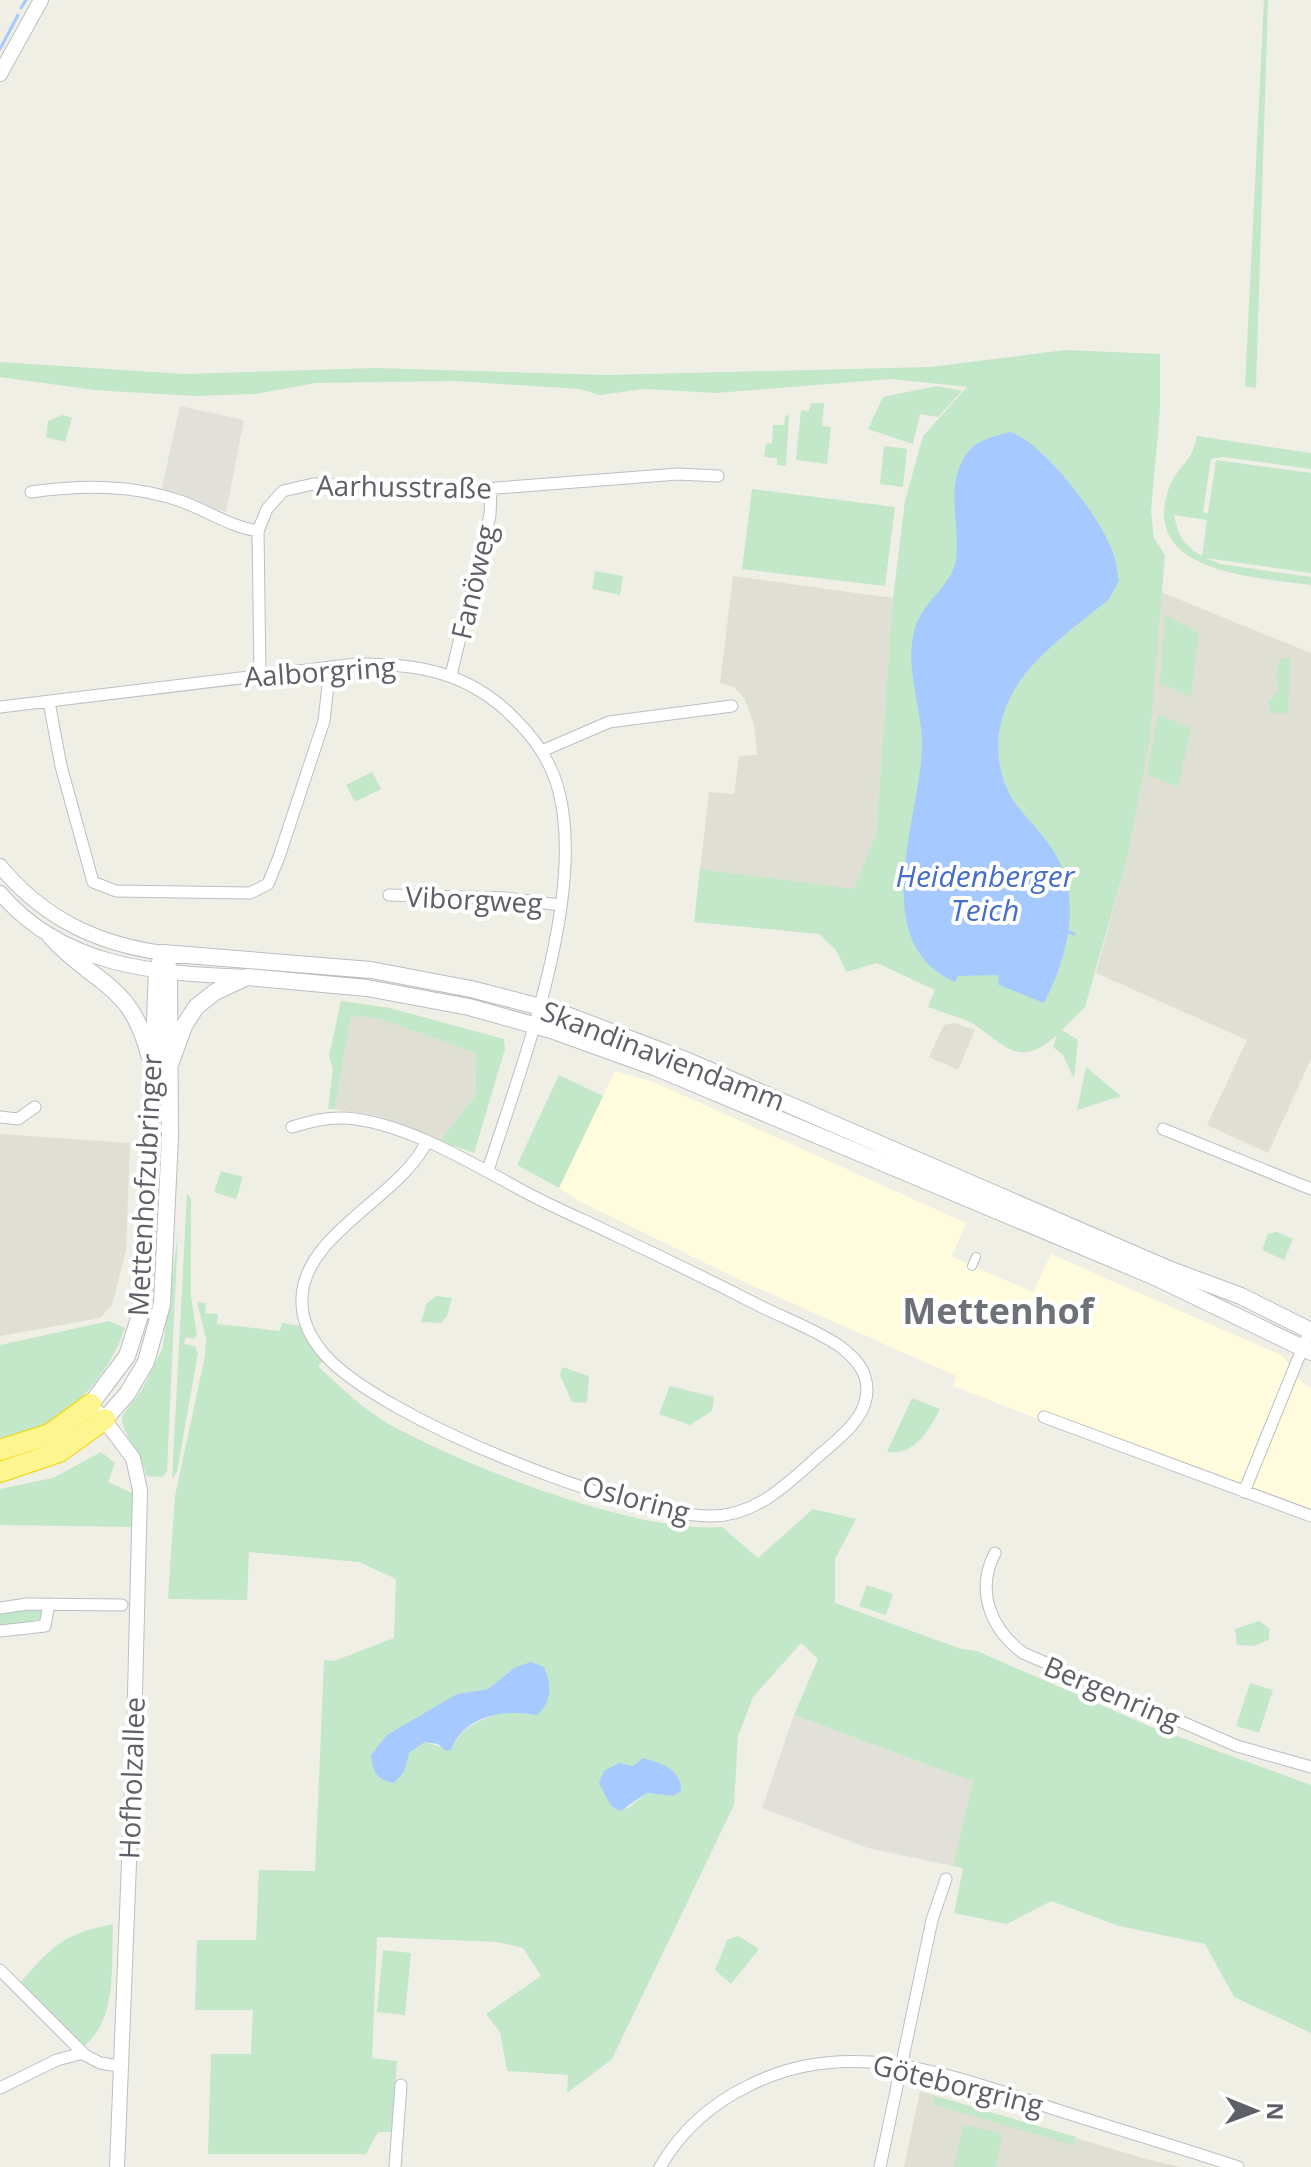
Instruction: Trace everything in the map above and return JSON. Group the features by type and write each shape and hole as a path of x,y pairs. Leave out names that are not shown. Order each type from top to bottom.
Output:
{"highway":[{"path":"0,1450 50,1434 91,1404"},
{"path":"0,1472 59,1452 105,1419"}],"main road":[{"path":"51,937 68,956 99,975 127,1002 160,1073"},
{"name":"Mettenhofzubringer","path":"91,1404 127,1356 143,1306 160,1073 164,954"},
{"name":"Skandinaviendamm","path":"164,954 371,970 538,1006 700,1066 1171,1270 1241,1296 1310,1329"},
{"path":"160,1073 196,1007 215,992 247,977"},
{"name":"Skandinaviendamm","path":"247,977 367,988 469,1007 620,1054 1155,1277 1307,1350"},
{"name":"Mettenhofzubringer","path":"105,1419 140,1374 160,1318 170,1137 160,1073"}],"street":[{"path":"0,74 41,0"},
{"name":"Aarhusstraße","path":"258,531 267,509 283,491 300,486 491,489 678,474 718,476"},
{"path":"31,492 60,488 133,489 172,498 258,531 260,675"},
{"name":"Fanöweg","path":"451,675 490,515 491,489"},
{"name":"Aalborgring","path":"0,707 330,667 395,664 451,675 483,692 507,711 542,751 558,790 563,820 560,905 534,1025 488,1170"},
{"path":"49,702 58,752 93,882 116,891 250,893 268,884 279,857 324,721 330,667"},
{"path":"542,751 609,722 732,706"},
{"name":"Skandinaviendamm","path":"0,866 6,892 51,937 108,962 163,972 247,977"},
{"name":"Skandinaviendamm","path":"6,892 95,938 164,954"},
{"name":"Viborgweg","path":"389,895 506,898 560,905"},
{"path":"0,1117 18,1119 35,1107"},
{"name":"Osloring","path":"292,1127 326,1118 348,1118 394,1129 488,1170 839,1346 860,1364 866,1379 866,1402 859,1417 777,1493 746,1510 705,1516 636,1503 542,1472 383,1401 332,1362 313,1339 303,1318 302,1293 310,1269 325,1247 412,1165 426,1143"},
{"path":"1163,1129 1311,1189"},
{"path":"1244,1492 1307,1350 1310,1329"},
{"name":"Hofholzallee","path":"91,1404 133,1458 140,1490 117,2167"},
{"path":"1044,1417 1311,1516"},
{"name":"Bergenring","path":"995,1553 986,1578 988,1607 1005,1638 1023,1653 1237,1746 1311,1767"},
{"path":"0,1631 45,1626 49,1604"},
{"path":"0,1608 49,1604 122,1605"},
{"path":"880,2167 939,1891 946,1879"},
{"path":"0,1970 83,2053 100,2063 119,2066"},
{"path":"0,2088 57,2060 83,2053"},
{"name":"Göteborgring","path":"660,2167 675,2144 700,2118 738,2091 772,2074 833,2060 902,2066 1016,2096 1238,2167"},
{"path":"395,2167 401,2085"}],"shaded area":[{"path":"180,406 244,420 226,512 161,491"},
{"path":"733,576 893,598 876,833 854,890 700,869 709,792 734,794 739,756 757,755 754,725 745,699 734,687 720,683"},
{"path":"1161,592 1311,653 1311,1059 1268,1153 1207,1125 1247,1040 1096,973 1128,856 1150,739"},
{"path":"351,1014 381,1019 475,1053 476,1095 440,1141 379,1116 335,1109"},
{"path":"954,1023 975,1030 958,1070 929,1057 944,1025"},
{"path":"615,1071 654,1082 966,1223 952,1256 1033,1292 1051,1254 1283,1356 1302,1383 1311,1387 1311,1510 1061,1417 1056,1426 953,1386 956,1376 744,1282 577,1200 559,1188"},
{"path":"0,1134 130,1143 126,1251 112,1305 100,1318 0,1336"},
{"path":"794,1715 969,1780 975,1777 953,1866 868,1848 762,1808"},
{"path":"920,2091 1146,2159 1181,2167 904,2167"}],"green space":[{"path":"1264,0 1268,0 1256,388 1245,386"},
{"path":"1065,350 1160,354 1160,409 1151,512 1154,538 1165,555 1150,739 1128,856 1085,1007 1062,1030 1078,1040 1074,1079 1063,1055 1053,1047 1057,1035 1033,1051 1014,1051 970,1022 928,1007 935,990 877,963 846,972 836,950 819,934 694,922 700,869 854,889 876,833 893,598 905,501 923,436 967,387 892,379 716,393 644,389 600,395 580,389 455,381 316,383 255,394 195,396 94,390 0,377 0,362 184,374 376,368 606,375 930,367"},
{"path":"937,386 962,391 938,417 920,414 913,444 868,429 883,397"},
{"path":"811,403 824,403 822,426 831,427 827,464 796,460 801,410 809,411"},
{"path":"63,415 72,418 65,442 46,437 48,421"},
{"path":"789,415 786,466 777,465 777,458 764,457 766,444 772,443 773,425 784,425 785,416"},
{"path":"1197,436 1311,453 1311,469 1224,457 1211,459 1203,512 1208,513 1216,460 1311,473 1311,573 1206,558 1220,564 1311,577 1311,585 1263,579 1209,566 1187,554 1171,538 1164,517 1169,488","holes":["1174,515 1207,520 1202,556 1183,539"]},
{"path":"884,446 907,449 903,487 880,484"},
{"path":"752,489 895,507 885,586 742,569"},
{"path":"595,571 623,576 620,595 592,589"},
{"path":"1165,615 1199,633 1191,697 1160,683"},
{"path":"1290,658 1288,713 1270,713 1268,703 1278,690 1276,673 1281,659"},
{"path":"1158,714 1191,728 1178,787 1147,774"},
{"path":"372,772 381,789 355,802 346,785"},
{"path":"341,1001 390,1008 504,1039 505,1049 474,1153 440,1141 476,1095 475,1053 381,1019 351,1015 335,1109 328,1109 333,1069 329,1056"},
{"path":"1086,1067 1121,1096 1077,1110"},
{"path":"559,1075 603,1096 559,1188 517,1165"},
{"path":"221,1171 243,1177 236,1199 214,1192"},
{"path":"187,1193 191,1199 191,1297 197,1335 194,1339 186,1337 184,1344 195,1346 198,1353 177,1472 172,1479"},
{"path":"1277,1232 1293,1239 1284,1260 1262,1250 1268,1234"},
{"path":"178,1233 167,1471 163,1477 146,1476 125,1430 122,1416 142,1390 163,1347"},
{"path":"437,1296 452,1298 447,1316 441,1323 421,1322 427,1303"},
{"path":"197,1302 206,1303 205,1313 218,1314 217,1324 280,1331 282,1323 302,1326 324,1360 318,1366 344,1391 384,1421 427,1444 510,1479 601,1509 645,1520 722,1527 758,1558 813,1509 856,1519 835,1559 835,1603 961,1649 977,1651 1149,1726 1311,1785 1311,2033 1234,1997 1205,1944 1119,1926 1051,1901 1007,1924 954,1913 963,1868 953,1866 974,1778 969,1780 794,1715 818,1659 801,1643 753,1697 738,1736 734,1805 612,2059 567,2093 568,2075 507,2071 500,2032 486,2014 541,1976 523,1948 498,1942 377,1937 372,2058 397,2061 392,2132 378,2132 366,2154 208,2154 211,2054 251,2054 253,2010 195,2010 197,1940 256,1940 259,1870 315,1871 324,1660 334,1661 394,1638 396,1579 359,1562 249,1552 247,1600 168,1599 175,1496 206,1339","holes":["514,1668 509,1710 468,1728 451,1750 425,1742 409,1753 440,1705 457,1694 488,1689","633,1766 673,1796 647,1793 627,1809"]},
{"path":"109,1321 125,1328 117,1348 93,1385 61,1415 42,1426 0,1438 0,1345"},
{"path":"562,1367 589,1376 587,1403 572,1402 560,1375"},
{"path":"670,1386 714,1397 712,1411 690,1425 659,1414"},
{"path":"912,1398 940,1409 926,1433 913,1446 887,1452"},
{"path":"101,1452 115,1463 108,1482 132,1493 132,1527 0,1525 0,1489 53,1478"},
{"path":"867,1585 893,1594 886,1615 859,1606"},
{"path":"43,1608 45,1620 0,1628 0,1612"},
{"path":"1259,1621 1269,1628 1269,1640 1253,1646 1237,1645 1235,1629"},
{"path":"1250,1683 1273,1690 1259,1733 1236,1726"},
{"path":"113,1924 108,2006 95,2035 84,2046 20,1983 60,1943 82,1932"},
{"path":"738,1936 759,1949 731,1984 715,1970 727,1940"},
{"path":"383,1950 411,1953 405,2015 377,2012"},
{"path":"935,2096 1076,2137 1073,2145 932,2104"},
{"path":"963,2125 1002,2133 996,2167 954,2167"}],"water":[{"name":"Heidenberger Teich","path":"1010,432 1038,450 1054,465 1083,501 1106,536 1119,581 1109,599 1059,640 1025,675 1009,701 1000,730 999,760 1007,789 1055,853 1066,879 1069,897 1070,915 1064,951 1044,1003 999,985 998,975 958,976 955,982 927,963 911,937 904,907 904,874 922,741 911,660 914,632 923,612 948,579 956,560 954,496 958,470 968,452 978,443"},
{"path":"531,1662 544,1667 549,1687 546,1705 537,1715 512,1713 487,1717 466,1729 451,1750 446,1751 438,1744 425,1742 409,1753 404,1772 394,1783 376,1774 371,1755 387,1735 457,1694 488,1689 514,1668"},
{"path":"643,1758 674,1772 681,1791 673,1796 647,1793 620,1811 611,1806 599,1783 604,1771 619,1763 633,1766"}],"waterway":[{"path":"21,8 26,0"},
{"path":"0,49 18,15"},
{"path":"1069,932 1074,934"}],"district":[{"name":"Mettenhof","path":"998,1311"}]}
